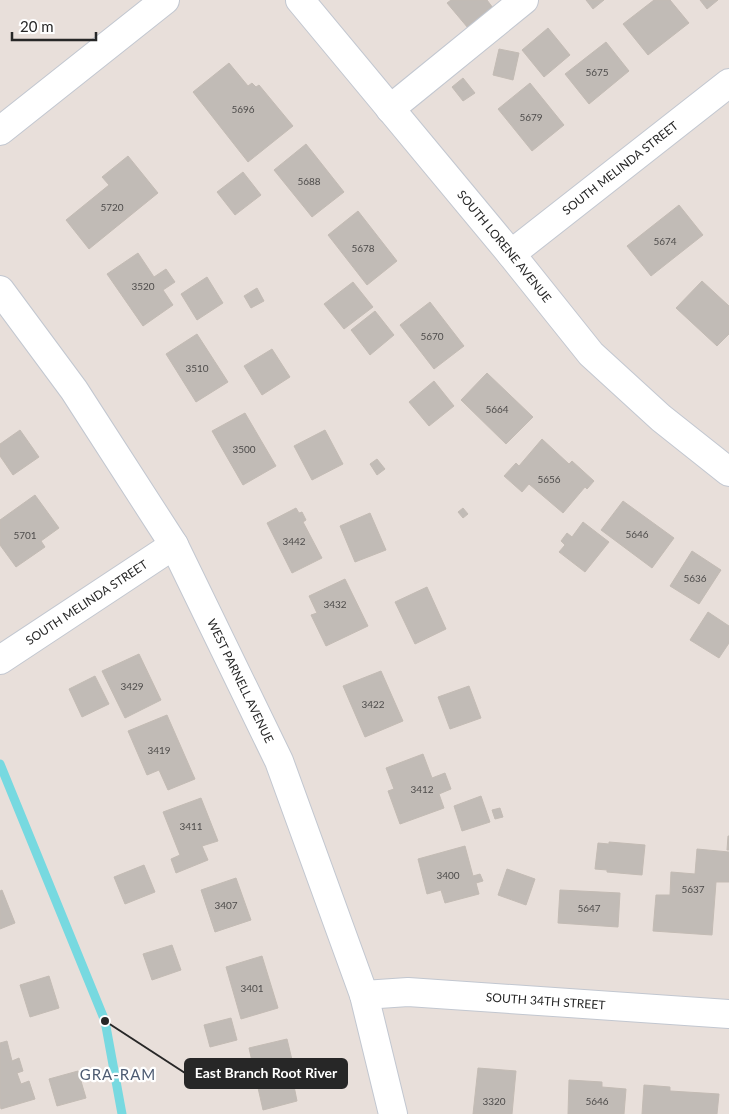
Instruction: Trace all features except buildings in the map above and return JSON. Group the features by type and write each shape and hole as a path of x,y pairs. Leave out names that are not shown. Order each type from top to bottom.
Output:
{"street":[{"path":"0,131 165,0"},
{"name":"SOUTH LORENE AVENUE","path":"300,0 511,254 591,354 661,418 729,472"},
{"path":"390,109 524,0"},
{"name":"SOUTH MELINDA STREET","path":"511,254 729,83"},
{"name":"WEST PARNELL AVENUE","path":"0,290 74,390 174,545 279,761 364,994 393,1114"},
{"name":"SOUTH MELINDA STREET","path":"0,660 174,545"},
{"name":"SOUTH 34TH STREET","path":"364,994 408,992 729,1014"}],"waterway":[{"path":"0,764 105,1021 122,1114"}],"place":[{"name":"East Branch Root River","path":"105,1021"}],"district":[{"name":"GRA-RAM","path":"118,1075"}]}
